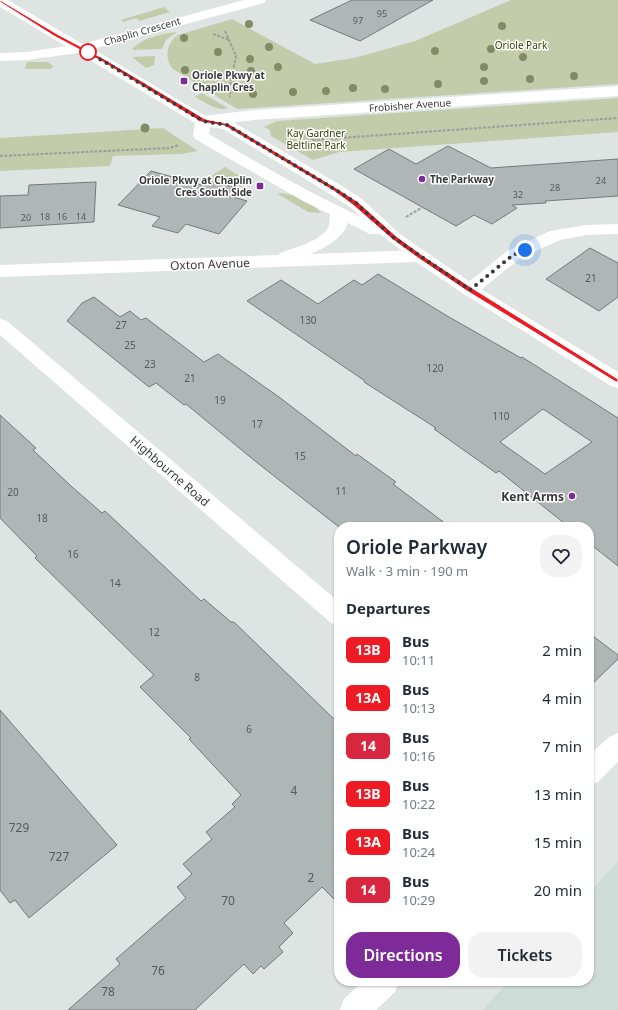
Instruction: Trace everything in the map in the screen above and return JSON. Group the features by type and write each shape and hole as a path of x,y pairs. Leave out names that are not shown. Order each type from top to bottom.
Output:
{"street":[{"name":"Chaplin Crescent","path":"0,57 28,56 82,48 259,0"},
{"path":"0,1 56,35 82,48 203,121 227,125 336,190 356,203 394,238 470,290 618,380"},
{"name":"Frobisher Avenue","path":"203,121 248,115 618,91"},
{"path":"203,121 201,136 247,164 338,213 394,238"},
{"path":"271,262 322,242 336,230 340,221 338,213"},
{"path":"470,290 513,255 556,235 587,230 618,229"},
{"name":"Oxton Avenue","path":"0,271 420,256"},
{"name":"Highbourne Road","path":"0,325 334,612"},
{"path":"594,768 618,745"},
{"path":"355,1010 379,986"}],"path":[{"path":"223,27 236,56 230,86 230,100"},
{"path":"294,141 618,118"},
{"path":"0,156 169,148"},
{"path":"407,216 423,207"}],"shaded area":[{"path":"618,861 618,1010 483,1010 505,986 594,986 594,887"}],"green space":[{"name":"Oriole Park","path":"511,0 618,0 618,84 237,109 173,69 167,56 171,42 178,35 232,19 315,64 354,58 415,41"},
{"path":"164,7 170,12 139,21 136,18 123,22 121,20"},
{"path":"177,32 166,40 162,49 132,50 146,39"},
{"path":"155,56 154,65 146,68 132,57"},
{"path":"27,62 48,62 53,67 51,69 25,69"},
{"path":"202,93 228,108 215,108 195,97"},
{"name":"Kay Gardner Beltline Park","path":"618,98 618,132 339,152 313,160 271,136 270,130 264,127 277,121"},
{"path":"163,128 198,151 181,154 113,156 110,166 0,171 0,138"},
{"path":"225,167 251,183 238,187 207,179"},
{"path":"281,193 303,199 313,205 321,213 308,212 278,194"}],"building":[{"path":"352,0 433,0 360,41 310,20"},
{"path":"448,146 491,168 618,159 618,196 512,205 517,208 492,224 474,215 456,226 354,169 389,149 416,164"},
{"path":"151,171 202,185 207,180 234,187 227,195 247,201 219,234 186,224 178,233 152,226 160,217 118,205"},
{"path":"96,182 94,222 0,228 0,196 28,195 29,185"},
{"path":"590,248 618,263 618,297 599,311 546,279"},
{"path":"378,274 449,317 521,358 522,357 618,418 618,566 594,547 594,522 563,522 499,471 496,473 434,429 436,428 364,382 365,381 247,301 281,280 318,304 354,280 362,285","holes":["543,409 592,442 545,474 500,442"]},
{"path":"94,297 120,317 130,311 141,320 146,318 204,362 218,354 279,397 356,456 357,454 396,482 393,484 443,522 334,523 186,404 184,405 156,383 149,387 67,321 82,303"},
{"path":"0,415 36,448 33,450 71,486 102,513 105,511 201,601 204,599 231,622 234,622 334,719 334,899 322,887 284,923 293,933 279,947 283,952 264,969 261,966 253,974 244,964 195,1010 68,1010 120,964 116,959 186,898 177,887 192,874 183,864 212,839 206,832 235,807 232,804 241,795 189,739 191,738 140,687 154,675 35,558 37,556 0,518"},
{"path":"594,637 618,655 618,659 594,682"},
{"path":"0,710 117,845 29,918 15,900 10,903 0,890"}],"bus line":[{"name":"13B","path":"0,1 56,35 118,68 203,121 227,125 336,190 356,203 394,238 470,290 618,381"}],"place":[{"name":"Oriole Pkwy at Chaplin Cres","path":"184,81"},
{"name":"The Parkway","path":"422,179"},
{"name":"Oriole Pkwy at Chaplin Cres South Side","path":"260,186"},
{"name":"Kent Arms","path":"572,496"}],"route":[{"path":"88,52 118,68 203,121 227,125 336,190 356,203 394,238 470,290 513,255 525,250"}]}
